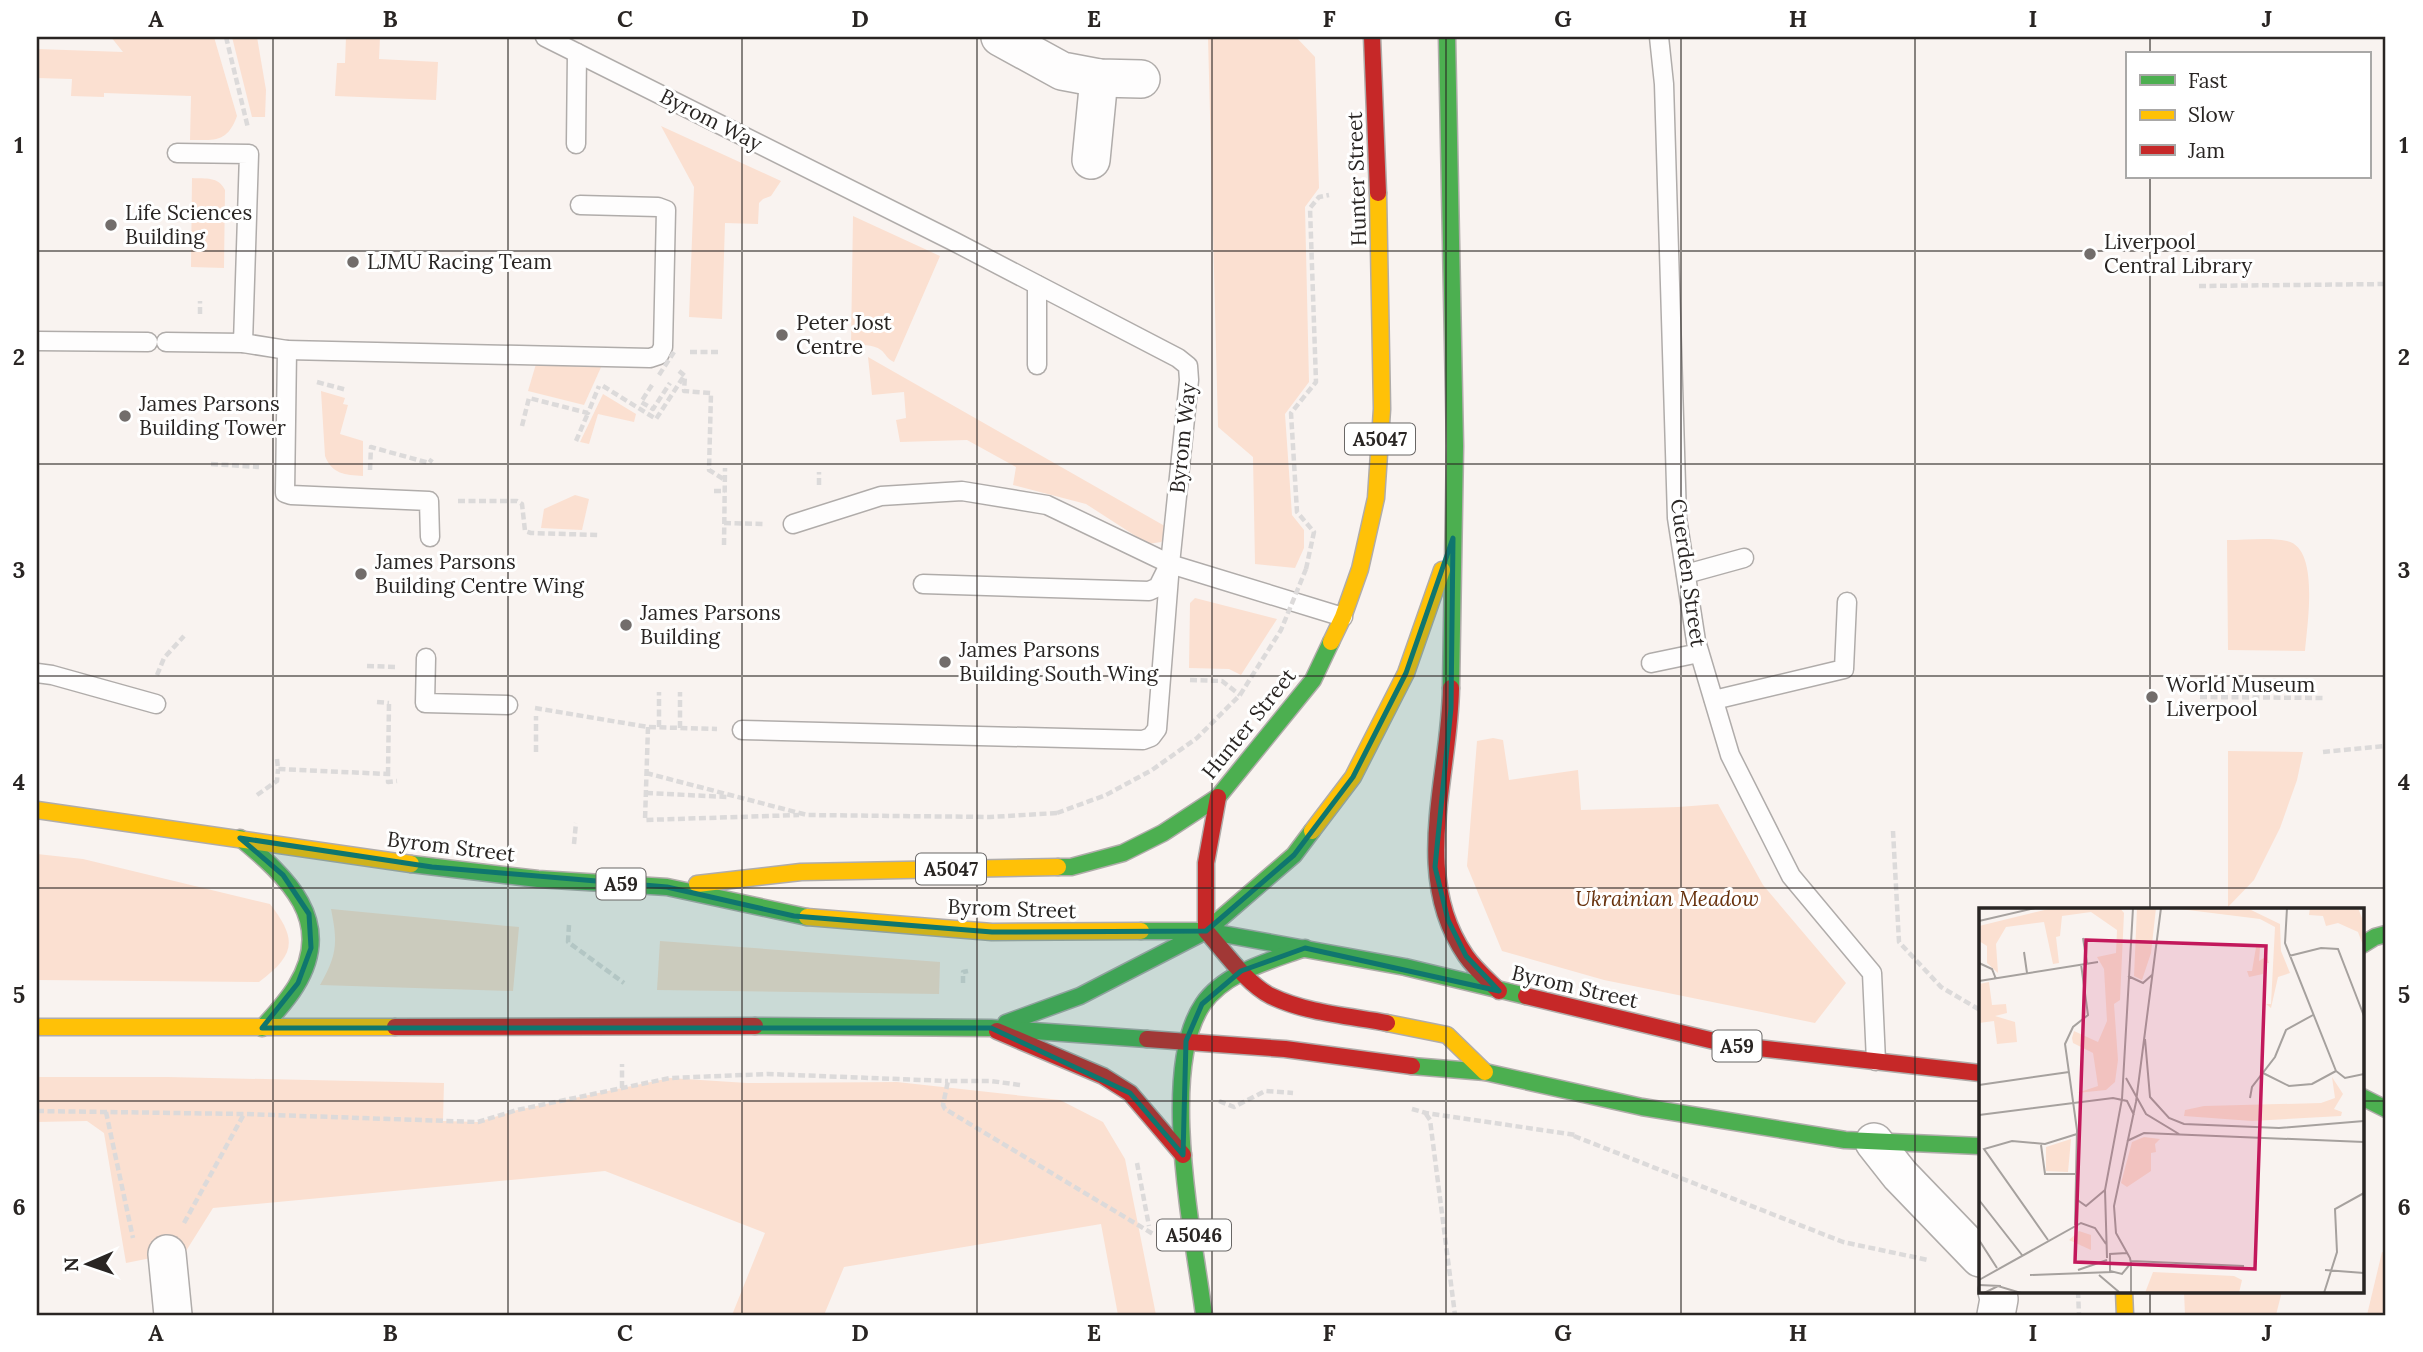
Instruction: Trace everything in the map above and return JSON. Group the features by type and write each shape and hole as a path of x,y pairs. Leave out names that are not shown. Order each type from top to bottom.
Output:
{"main road":[{"name":"Hunter Street","path":"667,887 801,872 1071,867 1123,853 1163,834 1218,797 1313,680 1343,617 1360,569 1376,498 1382,409 1378,165 1372,37"},
{"path":"1447,37 1455,446 1451,708 1437,821 1435,867 1448,920 1466,956 1499,991"},
{"path":"991,1028 1080,996 1206,931 1294,855 1353,777 1406,673 1453,538"},
{"name":"A5047","path":"1206,931 1206,863 1218,797"},
{"name":"Byrom Street","path":"38,808 432,867 538,879 667,887 794,916 1025,933 1206,931 1405,967 1731,1045 1979,1073"},
{"path":"240,838 283,875 309,914 311,948 298,983 262,1028"},
{"path":"1206,931 1241,971 1269,995 1298,1006 1447,1035 1485,1072"},
{"path":"2364,944 2386,934"},
{"name":"A5046","path":"1204,1315 1183,1155 1182,1085 1186,1041 1202,1004 1241,971 1305,948"},
{"path":"37,1027 623,1025 991,1028 1285,1049 1416,1067 1485,1072 1642,1107 1845,1140 1979,1146"},
{"path":"991,1028 1103,1076 1130,1093 1183,1155"},
{"path":"2364,1098 2386,1109"},
{"path":"2364,1112 2386,1109"},
{"path":"2124,1292 2125,1315"}],"street":[{"path":"1000,37 1062,71 1099,78 1141,79"},
{"path":"1091,160 1099,78"},
{"path":"1874,1142 1900,1175 1979,1257"},
{"path":"167,1254 173,1315"},
{"path":"1996,1315 1999,1299 1997,1292"}],"lane":[{"name":"Byrom Way","path":"545,37 953,241 1188,366 1189,380 1170,564 1157,729 1147,739 742,730"},
{"name":"Cuerden Street","path":"1659,37 1664,98 1677,518 1699,653 1730,755 1791,876 1872,973 1876,1061"},
{"path":"576,144 577,53"},
{"path":"177,153 248,154 243,343"},
{"path":"166,342 243,343 287,350 650,358 667,356 663,347 668,217 666,210 658,206 580,205"},
{"path":"1037,285 1037,365"},
{"path":"37,341 148,342"},
{"path":"287,350 284,490 288,494 429,501 430,537"},
{"path":"793,524 881,496 962,491 1047,505 1170,564 1343,617"},
{"path":"1686,575 1744,558"},
{"path":"923,584 1149,591 1158,587 1170,564"},
{"path":"1714,700 1844,669 1847,601"},
{"path":"1651,663 1699,653"},
{"path":"426,658 425,703 508,705"},
{"path":"37,673 156,704"}],"path":[{"path":"226,37 247,119 248,154"},
{"path":"648,727 645,820 807,815 990,817 1057,813 1106,795 1152,770 1197,738 1240,695 1281,630 1306,569 1314,532 1297,512 1291,413 1316,382 1310,208 1319,197 1329,195"},
{"path":"2199,286 2386,284"},
{"path":"685,376 678,370 653,409 641,402 659,375 667,356 721,352"},
{"path":"576,441 611,357"},
{"path":"600,384 656,419 685,376"},
{"path":"685,376 684,391 711,393 709,470 725,480"},
{"path":"522,425 529,398 588,413"},
{"path":"371,447 429,463 432,459"},
{"path":"211,464 285,468"},
{"path":"724,545 726,468"},
{"path":"714,491 725,491"},
{"path":"429,501 517,501 522,504 525,531 598,535"},
{"path":"724,523 793,524"},
{"path":"156,704 158,668 184,636"},
{"path":"1187,680 1222,681 1240,695"},
{"path":"659,692 659,727"},
{"path":"680,692 680,728"},
{"path":"2200,697 2323,698"},
{"path":"389,703 388,782 397,781"},
{"path":"508,705 648,727 742,730"},
{"path":"536,708 536,752"},
{"path":"2323,752 2386,746"},
{"path":"257,795 277,781 277,759"},
{"path":"278,769 388,774"},
{"path":"646,773 807,815"},
{"path":"646,793 740,797"},
{"path":"573,852 576,823"},
{"path":"1893,831 1899,942 1941,987 1979,1009"},
{"path":"569,925 568,942 624,983"},
{"path":"622,1062 622,1088"},
{"path":"960,1072 960,1080"},
{"path":"37,1111 244,1114 478,1122 517,1110 670,1078 768,1074 991,1081"},
{"path":"948,1080 943,1105 945,1109 1197,1258"},
{"path":"1182,1085 1234,1107 1265,1091 1300,1093"},
{"path":"1404,1108 1426,1113 1430,1120 1455,1315"},
{"path":"106,1112 135,1243 167,1254 244,1114"},
{"path":"1570,1135 1843,1242 1935,1262"},
{"path":"1135,1154 1151,1233"},
{"path":"2078,1292 2079,1315"}],"highlighted area":[{"path":"1453,538 1451,708 1435,867 1448,920 1466,956 1499,991 1305,948 1241,971 1202,1004 1186,1041 1183,1155 1130,1093 991,1028 262,1028 298,983 311,948 309,914 283,875 240,838 432,867 667,887 794,916 992,932 1206,931 1294,855 1353,777 1406,673"}],"green space":[{"path":"111,37 214,37 237,116 229,131 213,140 190,140 191,96 104,93 104,97 71,96 72,79 37,78 37,49 123,52"},
{"path":"232,37 257,37 266,90 265,117 252,117"},
{"path":"346,37 380,37 379,59 438,62 436,100 335,96 337,63 345,63"},
{"path":"1208,37 1296,37 1315,57 1319,188 1305,207 1309,382 1285,414 1292,515 1304,530 1304,548 1295,568 1255,564 1253,457 1218,427"},
{"path":"661,126 781,181 771,196 759,203 758,224 725,223 722,319 689,317 694,187"},
{"path":"192,178 215,180 225,190 224,268 191,267"},
{"path":"853,216 940,256 894,362 878,348 851,344"},
{"path":"868,357 1170,529 1169,535 1161,542 1148,544 1086,504 1013,485 1016,467 967,440 900,442 896,420 906,418 904,392 872,395"},
{"path":"536,364 602,365 584,405 528,391"},
{"path":"321,391 345,398 343,404 348,405 340,434 363,441 363,476 335,470 325,456"},
{"path":"603,394 636,414 634,422 598,414 589,444 580,442"},
{"path":"575,495 589,499 582,530 541,528 544,509"},
{"path":"2227,540 2280,540 2297,547 2304,557 2308,572 2309,607 2305,651 2228,650"},
{"path":"1195,598 1277,619 1241,675 1229,669 1189,668 1190,603"},
{"name":"Ukrainian Meadow","path":"1493,738 1503,740 1509,780 1578,770 1581,810 1718,804 1763,885 1846,983 1815,1023 1604,980 1502,951 1467,866 1477,741"},
{"path":"2228,751 2303,752 2297,780 2280,828 2254,880 2228,907"},
{"path":"37,854 83,859 270,904 288,937 286,955 259,982 37,980"},
{"path":"331,909 519,927 513,991 320,985 333,957 335,931"},
{"path":"660,941 940,962 939,994 657,990"},
{"path":"37,1077 444,1083 443,1121 478,1122 517,1110 670,1078 747,1083 897,1082 1060,1100 1103,1122 1125,1159 1156,1315 1118,1315 1101,1224 844,1267 824,1315 732,1315 765,1233 605,1171 213,1208 186,1251 126,1263 104,1133 87,1121 37,1122"},
{"path":"2382,1252 2386,1253 2386,1315 2367,1315"},
{"path":"2184,1292 2282,1292 2276,1315 2185,1315"}],"traffic: fast":[{"path":"1447,37 1455,446 1451,688"},
{"path":"1058,867 1071,867 1123,853 1163,833 1218,797 1313,680 1331,642"},
{"path":"1006,1023 1080,996 1206,931 1294,855 1312,831"},
{"path":"240,838 274,868 301,902 311,941 307,963 296,986 262,1028"},
{"path":"411,864 538,879 667,887 807,917"},
{"path":"1141,931 1206,931 1405,967 1526,996"},
{"path":"2364,944 2386,934"},
{"path":"1204,1315 1183,1155 1183,1070 1190,1033 1203,1004 1223,984 1249,969 1305,948"},
{"path":"755,1026 991,1028 1147,1039"},
{"path":"1412,1066 1485,1072 1642,1107 1845,1140 1979,1146"},
{"path":"2364,1098 2386,1109"}],"traffic: slow":[{"path":"1331,642 1360,569 1376,498 1382,409 1378,193"},
{"path":"1312,831 1353,777 1406,673 1442,570"},
{"path":"37,810 411,864"},
{"path":"697,884 801,872 1058,867"},
{"path":"807,917 992,932 1141,931"},
{"path":"1387,1023 1447,1035 1485,1072"},
{"path":"37,1027 395,1027"},
{"path":"2124,1292 2125,1315"}],"traffic: jam":[{"path":"1372,37 1378,193"},
{"path":"1451,688 1437,825 1436,859 1440,892 1449,925 1466,956 1499,991"},
{"path":"1218,797 1206,863 1206,931 1245,975 1271,996 1313,1010 1387,1023"},
{"path":"1526,996 1731,1045 1979,1073"},
{"path":"395,1027 755,1026"},
{"path":"997,1031 1103,1076 1130,1093 1183,1155"},
{"path":"1147,1039 1285,1049 1412,1066"}],"place":[{"name":"Life Sciences Building","path":"111,225"},
{"name":"Liverpool Central Library","path":"2090,254"},
{"name":"LJMU Racing Team","path":"353,262"},
{"name":"Peter Jost Centre","path":"782,335"},
{"name":"James Parsons Building Tower","path":"125,416"},
{"name":"James Parsons Building Centre Wing","path":"361,574"},
{"name":"James Parsons Building","path":"626,625"},
{"name":"James Parsons Building South Wing","path":"945,662"},
{"name":"World Museum Liverpool","path":"2152,697"}]}
